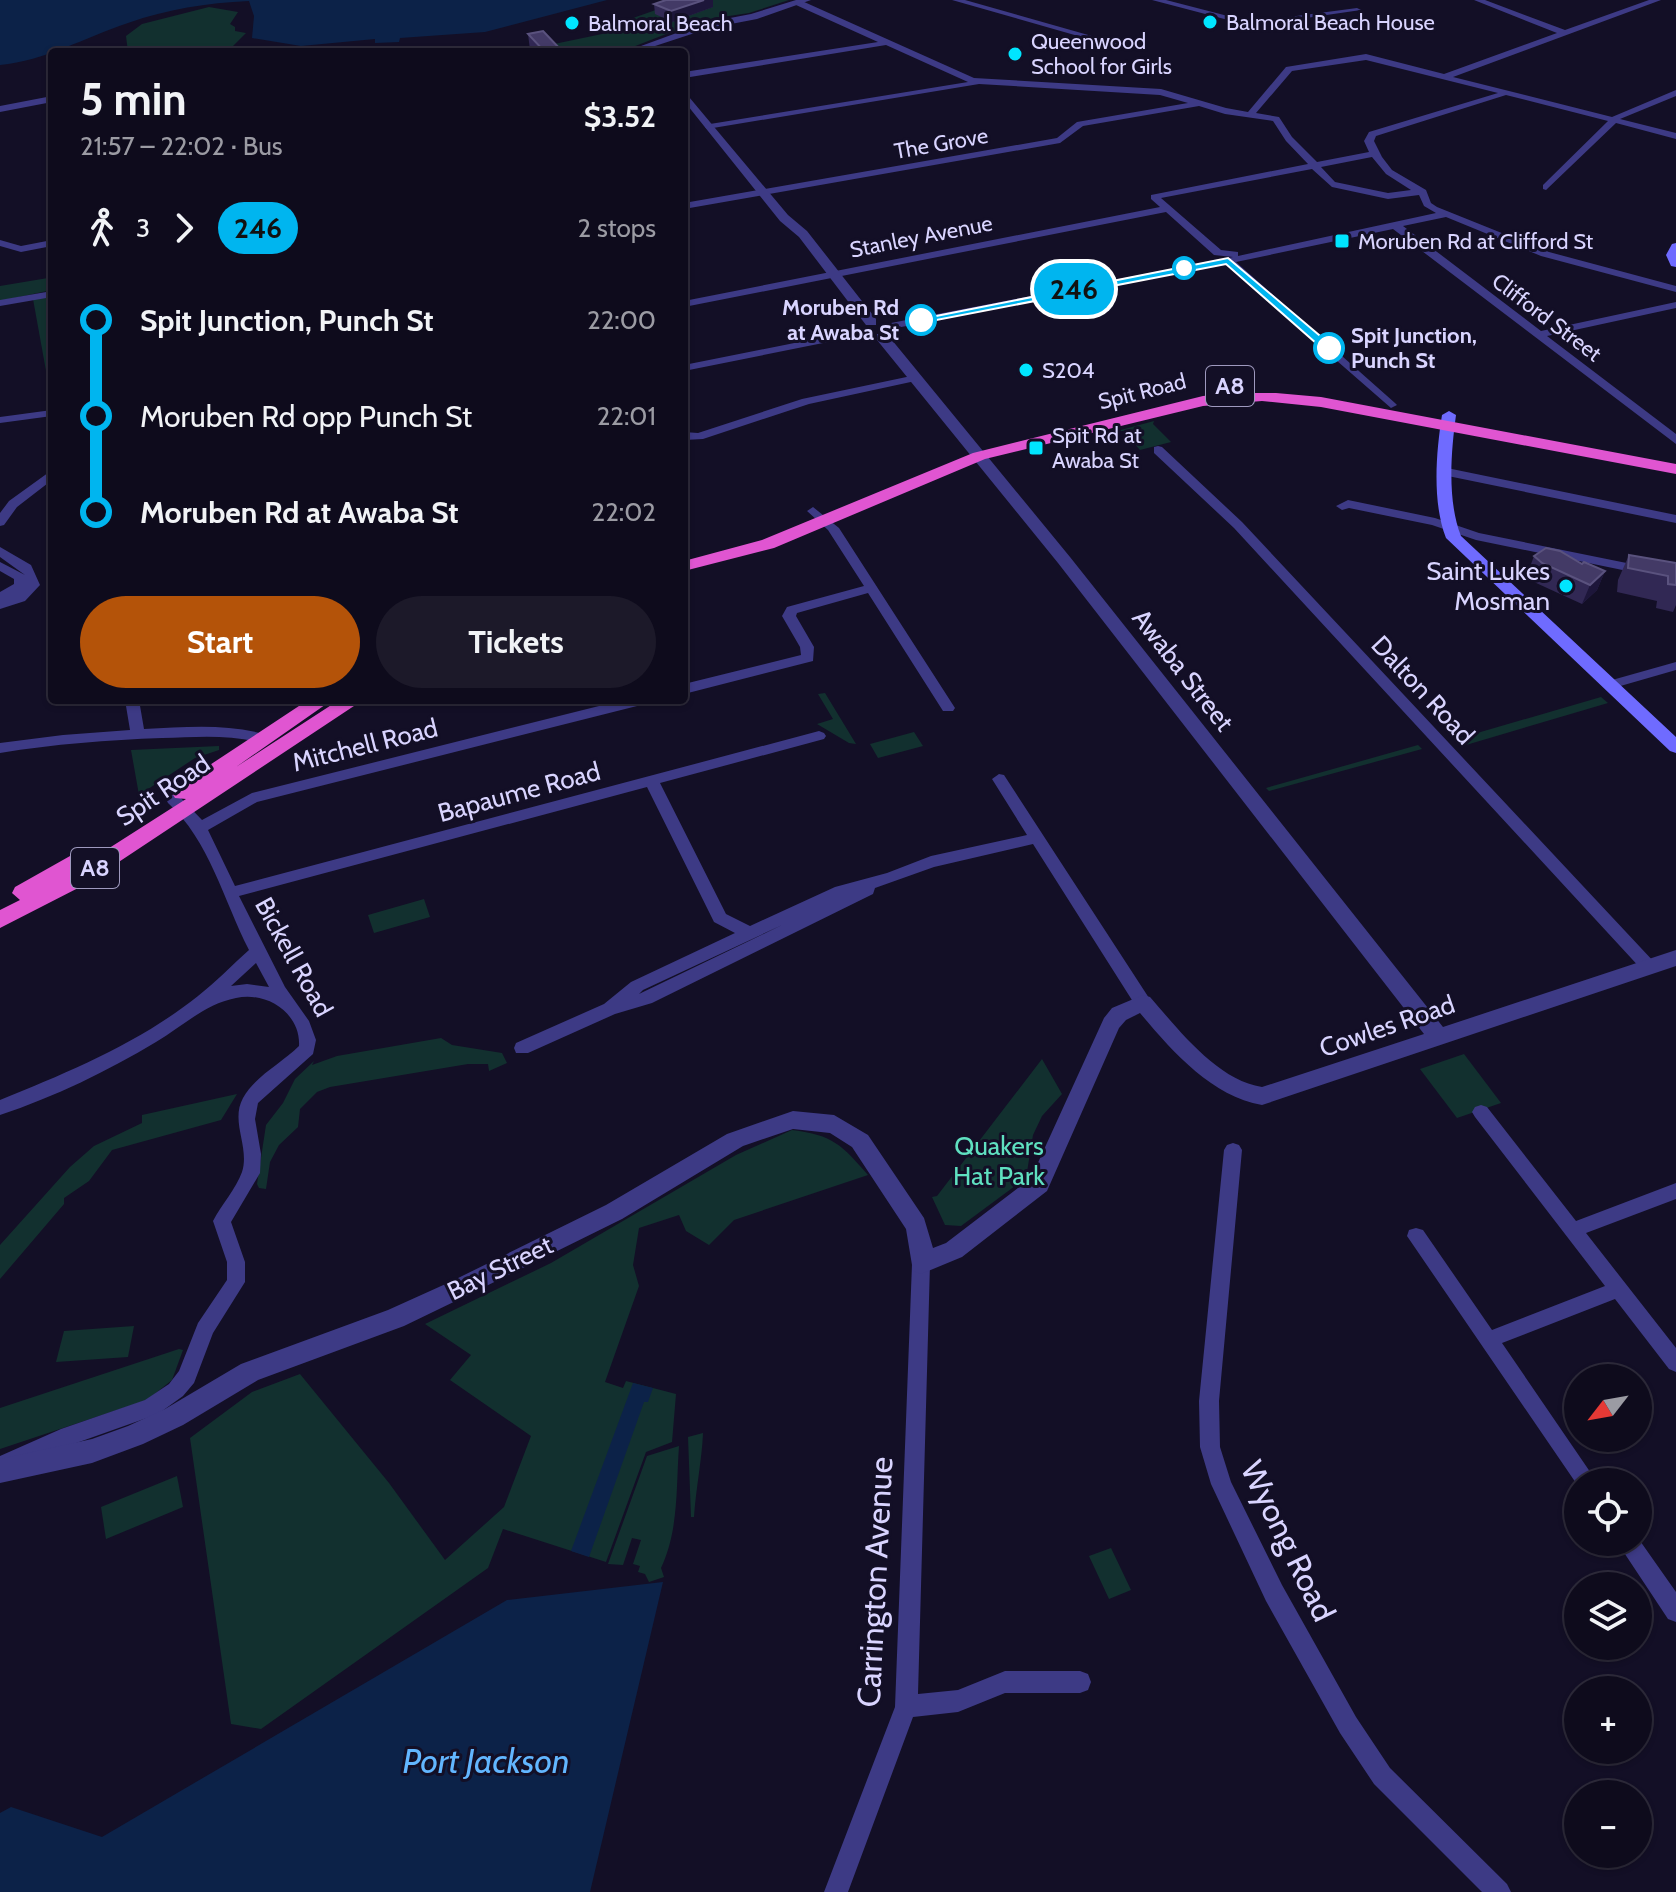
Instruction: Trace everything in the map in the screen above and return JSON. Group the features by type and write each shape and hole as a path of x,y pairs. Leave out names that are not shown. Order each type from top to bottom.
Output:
{"highway":[{"name":"Spit Road","path":"688,565 752,550 820,516 975,451 1228,386 1275,386 1391,405 1676,469"},
{"name":"Spit Road","path":"975,451 1191,403 1237,396 1280,396 1448,420 1676,459"},
{"name":"Spit Road","path":"688,551 820,516"},
{"name":"Spit Road","path":"0,920 67,885 180,803 262,738 316,704"},
{"name":"Spit Road","path":"0,903 180,803 346,704"}],"main road":[{"path":"1676,247 1672,255 1676,263"},
{"path":"1448,420 1448,529 1454,538 1676,747"}],"street":[{"path":"956,0 1116,44"},
{"path":"1156,0 1251,24 1357,10"},
{"path":"1465,0 1528,18"},
{"path":"1478,0 1564,33"},
{"path":"1447,76 1657,0"},
{"path":"649,48 708,25 753,17 802,1 967,79 1161,92 1276,119 1289,139 1336,185 1388,196 1423,192"},
{"path":"688,74 887,43"},
{"path":"1245,113 1280,65 1329,56"},
{"path":"1245,113 1289,69 1356,57 1447,76 1676,136"},
{"path":"710,127 984,82"},
{"path":"1505,91 1501,95 1372,134 1369,141 1374,154 1391,175 1423,192 1429,206 1545,254 1676,289"},
{"path":"1546,187 1615,119 1676,93"},
{"path":"0,107 48,98"},
{"path":"688,99 784,218 803,234 834,274 868,327"},
{"name":"The Grove","path":"688,205 1060,140 1080,124 1199,103"},
{"path":"1347,235 1230,255 1218,253 1154,197 1374,154"},
{"name":"Stanley Avenue","path":"688,303 1167,209"},
{"path":"688,367 868,327 887,331 1447,214"},
{"name":"Clifford Street","path":"1395,225 1676,440"},
{"path":"0,233 21,242 48,242"},
{"path":"0,243 21,249 48,243"},
{"path":"1228,261 1391,405"},
{"path":"0,303 48,295"},
{"path":"1538,335 1676,305"},
{"name":"Awaba Street","path":"887,331 916,378 1439,1038"},
{"path":"688,436 699,437 806,401 916,378"},
{"path":"0,418 48,414"},
{"name":"Dalton Road","path":"1158,450 1179,473 1238,525 1649,967"},
{"path":"1447,472 1676,519"},
{"path":"0,503 35,476 48,473"},
{"path":"0,522 13,504 48,475"},
{"path":"1448,529 1435,522 1348,504 1342,506 1360,513 1676,577"},
{"path":"820,516 873,588 948,708"},
{"path":"0,551 25,564 33,573 34,585 20,598 0,605"},
{"path":"0,566 20,577 20,586 0,597"},
{"path":"688,688 808,658 807,647 789,616 792,610 873,588"},
{"path":"1610,685 1676,666"},
{"path":"133,704 138,734"},
{"path":"574,704 579,715"},
{"name":"Mitchell Road","path":"200,828 252,798 624,704"},
{"path":"0,748 71,737 233,730 262,738"},
{"name":"Bapaume Road","path":"230,893 819,736"},
{"path":"921,1264 954,1250 1039,1184 1111,1024 1119,1014 1143,1003 999,779"},
{"path":"652,782 720,918 749,933"},
{"name":"Bickell Road","path":"0,1469 61,1439 151,1407 176,1390 187,1377 205,1329 236,1282 236,1262 222,1221 251,1173 247,1110 258,1091 307,1049 307,1030 284,1001 257,952 200,828 180,803"},
{"path":"522,1048 610,1009 646,998 891,878 931,862 1037,838"},
{"path":"610,1009 637,986 749,933 840,891 891,878"},
{"path":"200,1004 257,952"},
{"name":"Cowles Road","path":"1143,1003 1193,1054 1235,1089 1251,1096 1270,1095 1676,958"},
{"path":"0,1108 105,1061 200,1004 239,989 251,988 284,1001"},
{"path":"1481,1112 1676,1363"},
{"name":"Bay Street","path":"0,1469 92,1451 134,1436 174,1417 241,1376 297,1352 396,1318 614,1212 735,1140 793,1120 834,1124 860,1141 916,1225 922,1243 921,1264"},
{"name":"Wyong Road","path":"1233,1150 1209,1401 1210,1447 1221,1484 1281,1605 1366,1753 1399,1794 1499,1892"},
{"path":"1573,1230 1676,1191"},
{"path":"1416,1236 1577,1468"},
{"name":"Carrington Avenue","path":"836,1892 906,1707 921,1264"},
{"path":"1488,1340 1618,1289"},
{"path":"1638,1556 1676,1611"},
{"path":"906,1707 958,1701 1005,1682 1080,1682"}],"green space":[{"path":"684,0 789,0 749,13 702,20 630,48 535,48 602,34 633,18"},
{"path":"209,7 238,12 230,24 235,31 246,33 231,48 128,48 126,36 142,24"},
{"path":"48,278 47,291 0,301 0,286"},
{"path":"48,297 48,382 33,299"},
{"path":"1154,421 1153,424 1171,442 1140,450 1123,431 1117,431"},
{"path":"825,693 856,744 817,724 833,719 818,694"},
{"path":"1601,697 1608,703 1466,745 1460,738"},
{"path":"914,732 923,746 878,758 870,744"},
{"path":"1418,745 1422,749 1269,791 1266,788"},
{"path":"219,746 219,750 195,758 139,795 131,750"},
{"path":"424,899 430,917 374,933 368,915"},
{"path":"441,1038 452,1045 502,1053 507,1063 489,1071 488,1064 468,1064 330,1087 317,1092 300,1109 298,1127 279,1145 270,1162 266,1189 259,1188 257,1184 266,1125 283,1103 295,1079 314,1061 312,1065 337,1056"},
{"path":"1464,1054 1501,1103 1457,1118 1420,1069"},
{"name":"Quakers Hat Park","path":"1042,1059 1062,1094 1042,1116 1033,1135 1027,1172 1015,1186 961,1226 945,1225 932,1197 937,1196"},
{"path":"237,1094 221,1120 112,1150 89,1181 64,1198 64,1204 0,1279 0,1245 70,1167 94,1146 142,1123 142,1115"},
{"path":"792,1130 818,1135 836,1143 868,1175 734,1220 709,1245 686,1231 679,1215 639,1228 633,1265 639,1286 605,1382 623,1388 626,1381 676,1394 672,1442 646,1452 606,1562 503,1529 488,1568 261,1729 231,1724 190,1438 252,1392 300,1374 389,1483 445,1560 504,1507 531,1436 450,1380 471,1355 425,1324 551,1263 736,1155"},
{"path":"134,1326 128,1357 56,1362 64,1331"},
{"path":"183,1350 172,1380 147,1400 0,1449 0,1408"},
{"path":"703,1433 694,1517 691,1517 688,1437"},
{"path":"679,1446 674,1524 661,1568 664,1577 649,1582 645,1574 638,1572 640,1566 633,1564 641,1540 632,1538 623,1565 608,1564 647,1456"},
{"path":"177,1476 183,1507 106,1539 101,1507"},
{"path":"1111,1548 1131,1590 1109,1599 1089,1556"}],"water":[{"path":"0,0 607,0 485,32 400,38 399,42 375,43 375,39 301,46 252,38 254,16 249,1 218,3 143,18 64,48 48,48 48,54 0,65"},
{"path":"633,1383 653,1388 648,1402 644,1402 589,1557 571,1551"},
{"name":"Port Jackson","path":"663,1582 590,1892 0,1892 0,1813 11,1807 102,1837 507,1600"}],"building":[{"path":"666,0 704,0 671,11 654,4"},
{"path":"543,31 559,48 541,48 528,34"},
{"path":"1546,548 1605,571 1590,585 1542,563 1534,556"},
{"path":"1629,555 1676,563 1676,585 1668,584 1668,576 1628,568"}],"bus line":[{"name":"246","path":"921,320 1228,261 1329,348"}],"place":[{"name":"Balmoral Beach House","path":"1210,22"},
{"name":"Balmoral Beach","path":"572,23"},
{"name":"Queenwood School for Girls","path":"1015,54"},
{"name":"Moruben Rd at Clifford St","path":"1342,241"},
{"name":"Moruben Rd at Awaba St","path":"921,320"},
{"name":"Spit Junction, Punch St","path":"1329,348"},
{"name":"S204","path":"1026,370"},
{"name":"Spit Rd at Awaba St","path":"1036,448"},
{"name":"Saint Lukes Mosman","path":"1566,586"}]}
